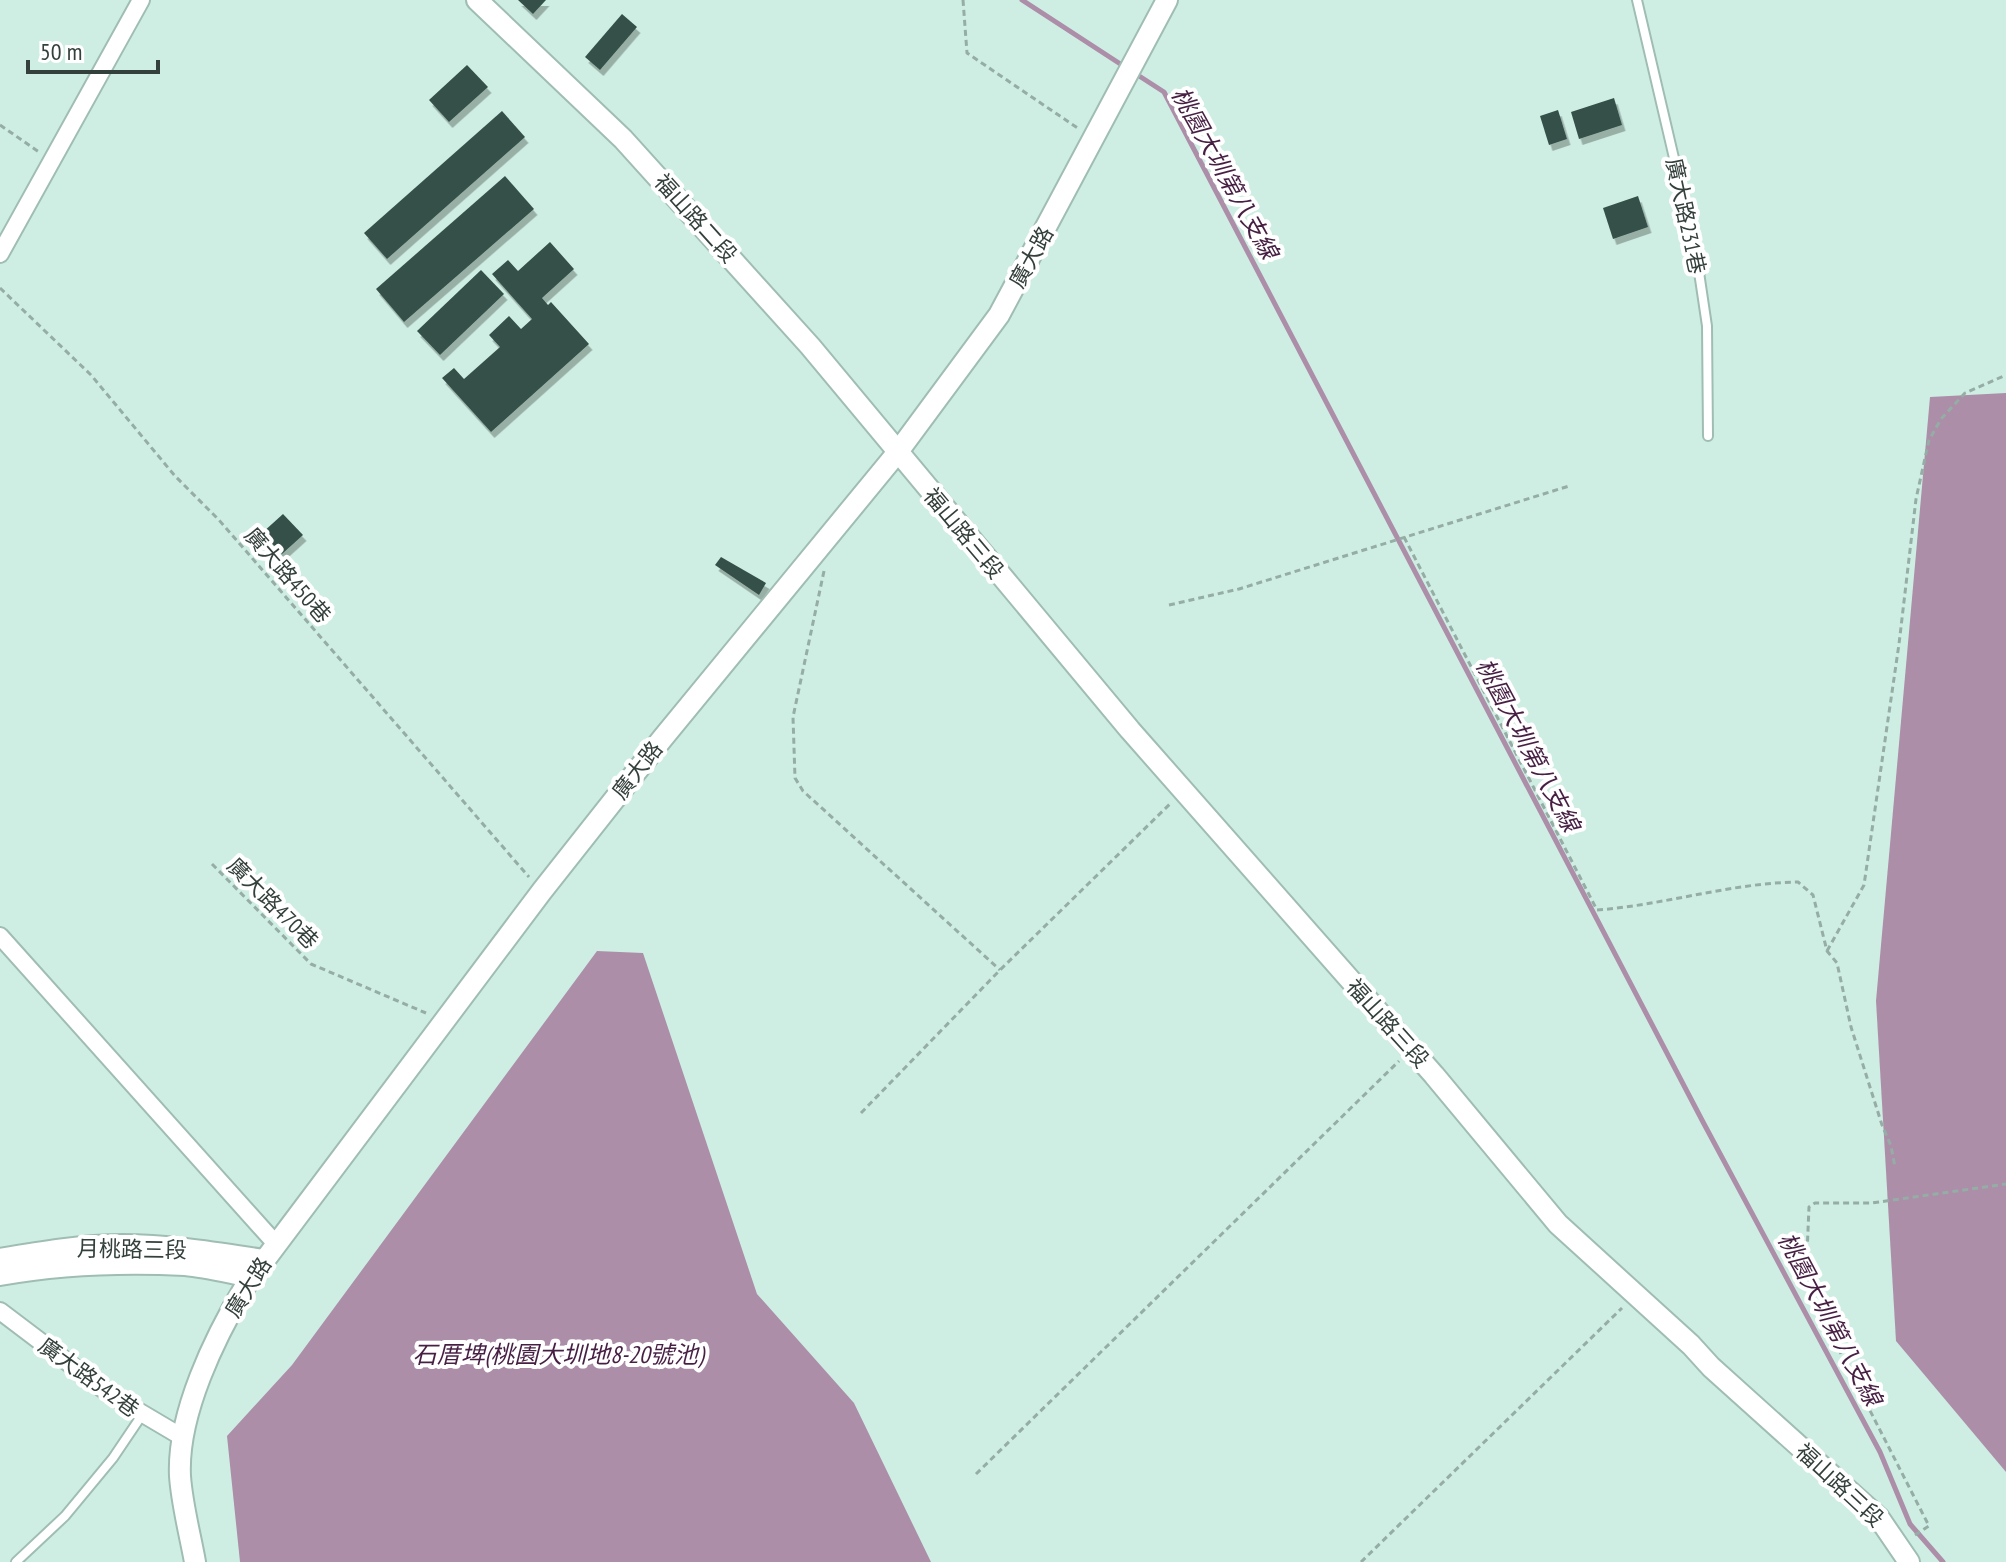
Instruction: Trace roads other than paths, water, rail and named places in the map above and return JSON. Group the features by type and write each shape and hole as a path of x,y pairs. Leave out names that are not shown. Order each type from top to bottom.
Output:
{"street":[{"path":"0,254 141,0"},
{"name":"福山路二段","path":"477,0 666,183 810,346 897,453"},
{"name":"廣大路","path":"195,1562 180,1476 182,1437 211,1354 229,1314 264,1260 542,891 662,739 897,453 999,315 1167,0"},
{"name":"福山路三段","path":"897,453 1183,791 1558,1224 1879,1518 1903,1554"},
{"path":"0,936 264,1260"},
{"name":"月桃路三段","path":"0,1259 77,1247 121,1245 199,1250 264,1260"},
{"name":"月桃路三段","path":"0,1275 35,1269 264,1260"},
{"name":"廣大路542巷","path":"0,1311 75,1369 142,1415 182,1437"}],"lane":[{"name":"廣大路231巷","path":"1637,0 1696,252 1707,326 1708,436"},
{"path":"16,1562 65,1516 113,1458 142,1415"}],"water":[{"path":"2006,393 2006,1472 1896,1341 1876,1001 1930,397"},
{"name":"石厝埤(桃園大圳地8-20號池)","path":"597,951 643,953 757,1294 854,1403 931,1562 240,1562 227,1436 292,1365"}],"waterway":[{"name":"桃園大圳第八支線","path":"1022,0 1125,67"},
{"name":"桃園大圳第八支線","path":"1133,72 1164,92 1703,1122 1880,1452 1910,1524 1943,1562"}]}
